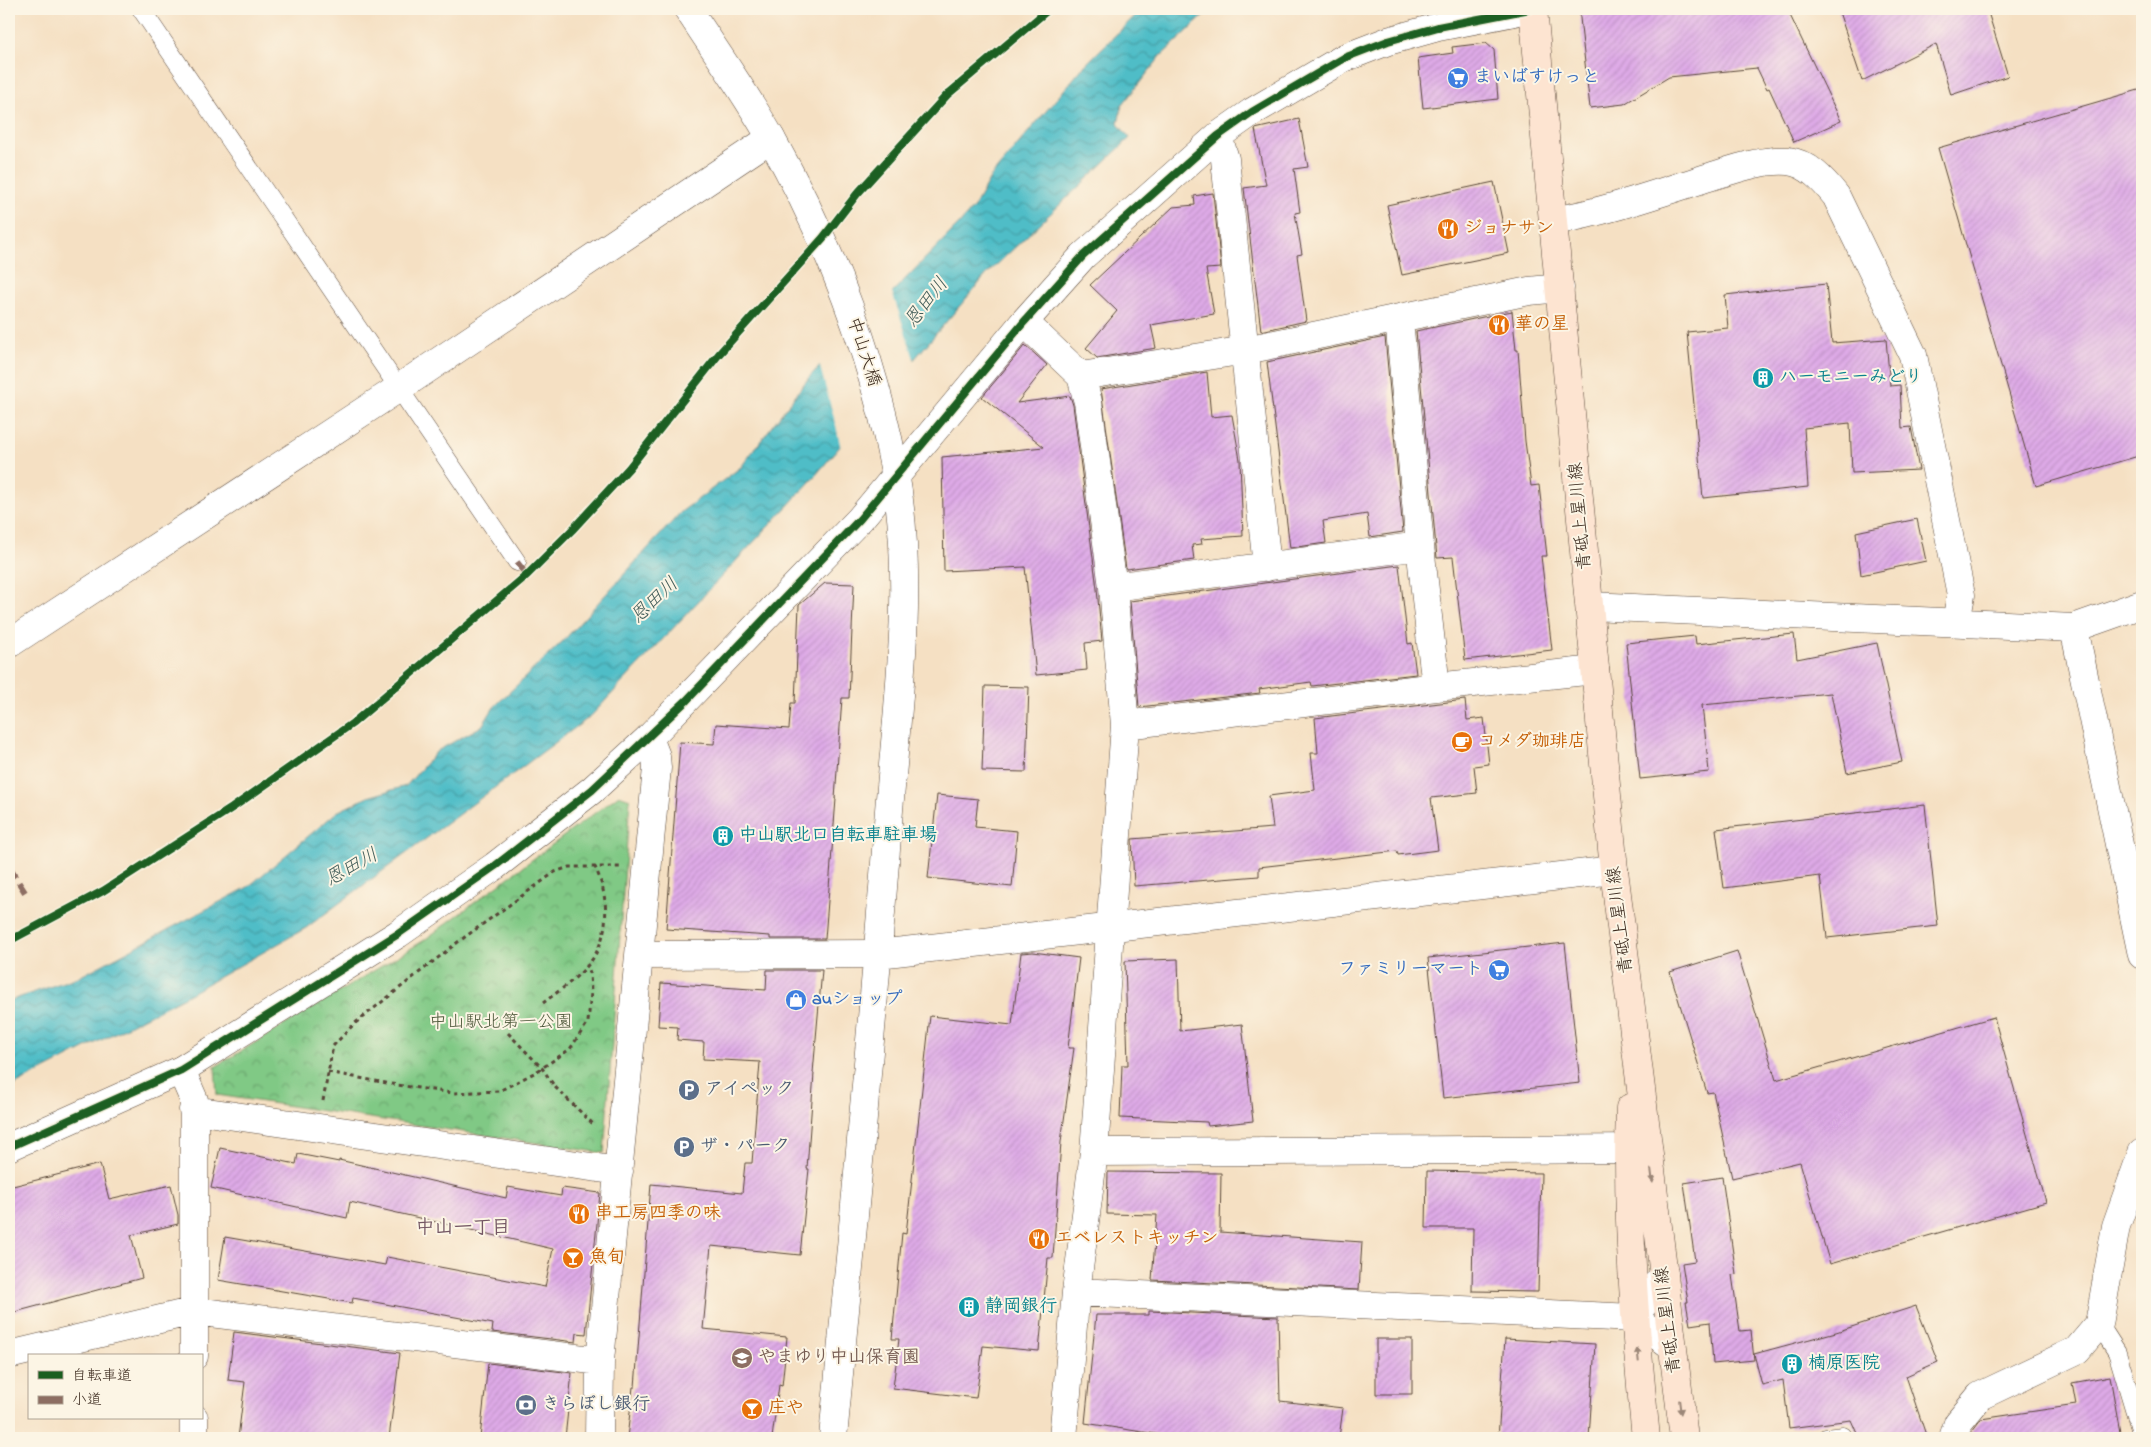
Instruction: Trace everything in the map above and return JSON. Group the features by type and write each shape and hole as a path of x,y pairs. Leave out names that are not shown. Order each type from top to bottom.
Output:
{"main road":[{"name":"青砥上星川線","path":"1532,9 1614,870 1633,1024 1638,1149 1634,1318 1646,1438"},
{"name":"青砥上星川線","path":"1638,1149 1664,1274 1684,1438"}],"street":[{"name":"中山大橋","path":"688,9 771,138 825,246 853,319 870,372 894,469 902,524 905,582 878,954 833,1438"},
{"path":"9,1148 181,1070 398,934 487,871 592,790 649,738 860,519 894,469 1084,256 1218,136 1252,112 1344,58 1388,41 1438,27 1532,9"},
{"path":"1218,136 1225,159 1268,567"},
{"path":"9,644 399,388 771,138"},
{"path":"1553,221 1586,215 1755,164 1788,161 1803,166 1824,181 1836,196 1913,355 1961,594 1956,622"},
{"path":"1081,376 1246,350 1529,291 1560,288"},
{"path":"1399,319 1420,546 1436,687"},
{"path":"1024,322 1081,376 1088,402 1113,587 1125,725 1094,1152 1076,1292 1062,1438"},
{"path":"1113,587 1420,546"},
{"path":"1590,606 2074,628 2142,604"},
{"path":"2074,628 2142,956"},
{"path":"1125,725 1436,687 1595,670"},
{"path":"598,1438 600,1361 657,768 656,756 649,738"},
{"path":"640,955 878,954 1614,870"},
{"path":"181,1070 194,1100 194,1354"},
{"path":"193,1110 315,1128 620,1160"},
{"path":"1094,1152 1638,1149"},
{"path":"1953,1438 1958,1423 1980,1396 2077,1350 2099,1324 2116,1226 2142,1153"},
{"path":"1634,1318 1664,1274"},
{"path":"1076,1292 1634,1318 1672,1346"},
{"path":"9,1354 194,1311 600,1361"},
{"path":"194,1420 194,1438"}],"lane":[{"path":"141,9 517,562"},
{"path":"2099,1324 2117,1352 2142,1435"}],"path":[{"path":"315,1128 324,1096 333,1046 354,1024 458,942 555,872 569,867 647,869"},
{"path":"543,1003 567,985 598,950 605,922 606,899 595,867"},
{"path":"328,1072 453,1093 498,1091 542,1068 570,1050 588,1022 592,993 587,964"},
{"path":"508,1033 542,1068 555,1087 620,1160"}],"green space":[{"name":"中山駅北第一公園","path":"619,795 630,799 604,1153 217,1095 215,1067 423,941"}],"water":[{"name":"恩田川","path":"1142,9 1211,9 1161,56 1122,105 1118,124 1130,138 987,274 809,483 591,716 306,928 184,997 9,1088 9,1001 81,976 248,887 337,812 368,797 406,786 437,751 482,726 494,707 565,639 681,512 741,467 810,376 960,223 974,207 992,175 1085,65"}],"pier":[{"path":"891,289 915,362 841,449 819,363"}],"building":[{"path":"1579,9 1787,9 1841,121 1794,142 1769,88 1767,89 1757,68 1669,77 1624,104 1590,108"},
{"path":"1838,9 1987,9 2008,76 1951,95 1936,44 1862,81"},
{"name":"まいばすけっと","path":"1486,43 1494,50 1498,99 1423,108 1418,58 1453,53 1452,47"},
{"path":"2142,89 2142,455 2036,486 1938,148"},
{"path":"1299,119 1308,167 1294,169 1300,212 1295,213 1302,254 1297,255 1306,321 1261,331 1244,188 1266,185 1255,129"},
{"name":"ジョナサン","path":"1494,182 1509,253 1402,275 1387,205"},
{"path":"1213,193 1221,268 1206,269 1214,314 1151,325 1156,348 1097,358 1086,348 1117,311 1090,285 1173,207 1195,205 1194,196"},
{"name":"ハーモニーみどり","path":"1826,284 1832,343 1886,339 1890,386 1900,385 1902,428 1911,427 1919,470 1852,473 1850,423 1804,428 1808,487 1703,498 1687,332 1728,328 1725,295"},
{"path":"1512,311 1516,350 1518,350 1525,441 1531,486 1539,485 1547,556 1541,556 1552,650 1465,660 1453,557 1437,558 1416,331"},
{"path":"1385,337 1403,532 1370,537 1367,514 1323,521 1326,543 1290,548 1267,362"},
{"path":"1025,345 1047,365 1017,403 1070,396 1073,405 1102,641 1085,643 1087,670 1036,675 1025,567 944,571 942,457 1044,447 982,397"},
{"path":"1207,372 1211,417 1232,415 1240,460 1243,536 1201,539 1202,544 1192,545 1194,560 1126,569 1101,389"},
{"path":"1917,519 1926,561 1861,575 1856,532"},
{"path":"1399,565 1408,644 1412,643 1416,674 1312,686 1311,682 1259,689 1260,693 1139,707 1130,601"},
{"path":"825,583 854,584 849,698 842,698 825,939 770,939 770,936 666,929 680,742 714,744 716,724 789,729 791,703 795,703 799,605"},
{"path":"1794,634 1797,659 1877,643 1902,762 1847,773 1831,693 1702,705 1709,772 1640,779 1626,643 1695,636 1696,644"},
{"path":"985,686 1029,687 1026,772 982,771"},
{"path":"1465,700 1467,720 1484,718 1489,764 1474,766 1477,793 1431,798 1438,850 1398,855 1397,851 1259,867 1259,876 1134,886 1132,839 1273,828 1269,796 1315,790 1311,753 1318,753 1315,718"},
{"path":"937,795 978,799 975,827 1017,831 1012,887 928,878"},
{"path":"1925,805 1938,926 1827,938 1820,876 1724,888 1716,829"},
{"path":"1565,943 1580,1083 1443,1098 1428,958"},
{"path":"1737,951 1776,1080 1994,1017 2046,1202 1830,1264 1800,1162 1732,1178 1713,1092 1707,1093 1670,972"},
{"path":"1033,952 1079,958 1068,1048 1074,1048 1061,1142 1053,1258 1048,1258 1039,1351 983,1346 976,1398 893,1388 899,1339 892,1339 902,1233 906,1234 930,1016 1012,1025 1021,953"},
{"path":"1178,959 1180,1031 1242,1024 1253,1121 1208,1126 1207,1122 1120,1118 1122,1065 1128,1065 1125,961"},
{"path":"767,970 822,970 813,1073 807,1169 809,1169 800,1255 711,1246 703,1329 787,1337 782,1386 779,1385 772,1438 627,1438 633,1387 635,1387 651,1184 742,1193 745,1163 752,1163 760,1062 703,1059 704,1042 677,1040 678,1027 658,1026 661,983 766,990"},
{"path":"220,1148 296,1164 298,1154 339,1162 339,1160 506,1198 508,1187 561,1196 562,1188 600,1193 586,1334 577,1333 576,1342 492,1332 493,1324 353,1298 352,1303 218,1280 225,1237 385,1265 387,1257 545,1287 553,1249 350,1202 347,1218 211,1188"},
{"path":"100,1164 109,1199 171,1185 178,1215 178,1224 131,1235 142,1278 15,1312 9,1289 9,1187"},
{"path":"1427,1171 1541,1173 1538,1292 1472,1291 1473,1228 1426,1228"},
{"path":"1108,1172 1221,1173 1220,1232 1362,1242 1359,1290 1152,1280 1157,1215 1107,1214"},
{"path":"1722,1177 1736,1274 1732,1275 1740,1331 1751,1330 1754,1360 1713,1364 1710,1322 1690,1325 1686,1302 1688,1302 1682,1263 1695,1261 1684,1183"},
{"path":"1916,1306 1938,1362 1906,1376 1927,1438 1859,1438 1851,1420 1789,1428 1783,1380 1762,1385 1754,1354 1836,1332"},
{"path":"1149,1311 1278,1317 1280,1401 1343,1408 1339,1438 1181,1438 1085,1423 1096,1315 1149,1315"},
{"path":"234,1332 400,1353 389,1438 238,1438 245,1382 228,1380"},
{"path":"1376,1339 1412,1339 1412,1394 1376,1394"},
{"path":"1505,1339 1595,1344 1589,1438 1498,1438"},
{"name":"きらぼし銀行","path":"488,1363 572,1373 565,1438 480,1438"},
{"path":"2110,1376 2121,1438 1969,1438 1981,1419 2076,1405 2072,1383"}],"marked path":[{"path":"517,562 527,575"},
{"path":"9,867 26,894"}],"cycle path":[{"path":"9,941 103,891 232,808 353,723 527,575 572,530 629,468 719,354 823,238 857,194 947,95 1049,9"},
{"path":"9,1147 181,1070 398,934 495,866 592,790 687,700 860,519 1024,322 1083,256 1218,136 1252,112 1344,58 1388,41 1438,27 1530,9"}],"place":[{"name":"まいばすけっと","path":"1458,78"},
{"name":"ジョナサン","path":"1448,229"},
{"name":"華の星","path":"1499,325"},
{"name":"ハーモニーみどり","path":"1763,378"},
{"name":"コメダ珈琲店","path":"1462,742"},
{"name":"中山駅北口自転車駐車場","path":"723,836"},
{"name":"ファミリーマート","path":"1499,970"},
{"name":"auショップ","path":"796,1000"},
{"name":"アイペック","path":"689,1090"},
{"name":"ザ・パーク","path":"684,1147"},
{"name":"串工房四季の味","path":"579,1214"},
{"name":"エベレストキッチン","path":"1039,1239"},
{"name":"魚旬","path":"573,1258"},
{"name":"静岡銀行","path":"969,1307"},
{"name":"やまゆり中山保育園","path":"742,1358"},
{"name":"楠原医院","path":"1792,1364"},
{"name":"きらぼし銀行","path":"526,1405"},
{"name":"庄や","path":"752,1409"}],"district":[{"name":"中山一丁目","path":"463,1228"}]}
